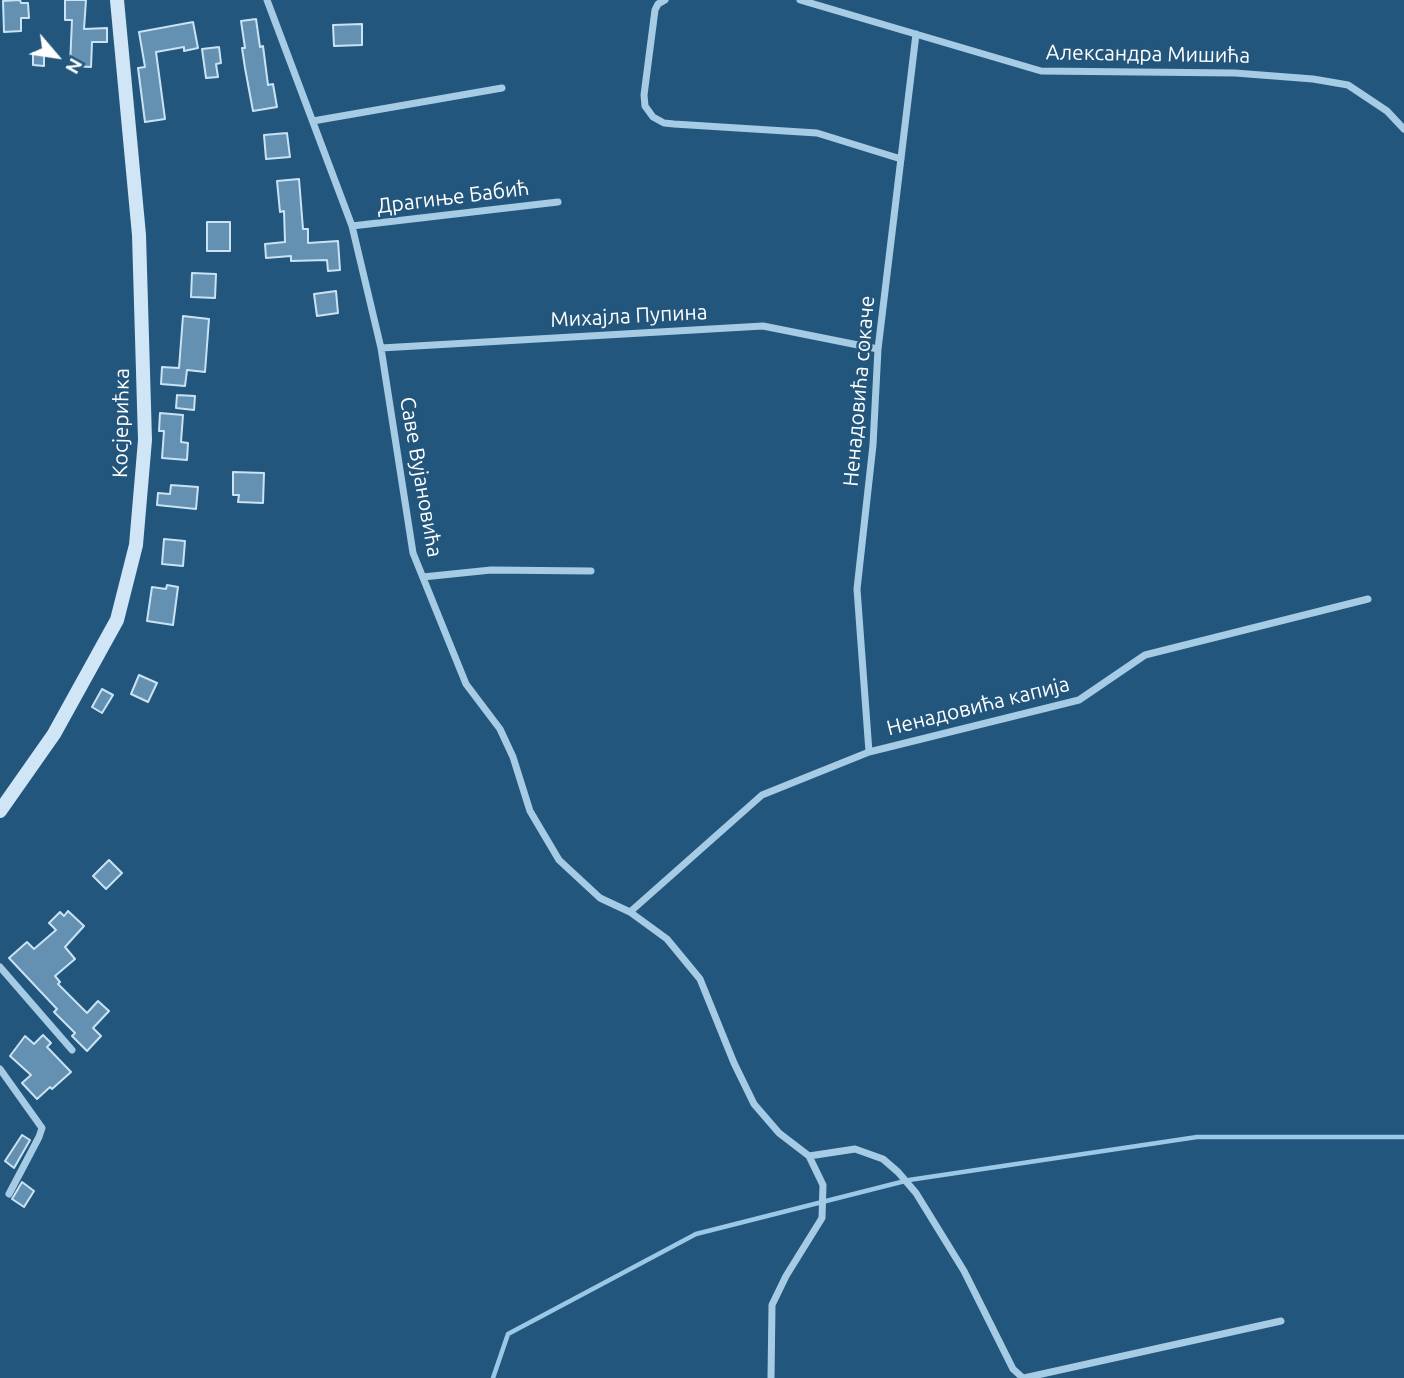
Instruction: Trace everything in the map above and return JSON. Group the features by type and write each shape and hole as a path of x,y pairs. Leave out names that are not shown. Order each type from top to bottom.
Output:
{"street":[{"name":"Косјерићка","path":"0,811 54,734 117,620 136,545 145,440 139,248 117,0"},
{"name":"Саве Вујановића","path":"267,0 352,226 381,348 413,553 466,684 500,729 513,757 530,811 559,860 600,898 630,912 667,939 700,979 734,1063 754,1104 779,1133 809,1156 823,1185 822,1218 786,1276 772,1305 771,1378"},
{"path":"665,0 658,4 655,10 644,96 645,106 653,117 664,123 674,124 817,133 901,159"},
{"name":"Александра Мишића","path":"800,0 1041,71 1235,73 1313,79 1348,85 1387,111 1404,129"},
{"name":"Ненадовића сокаче","path":"869,752 857,589 873,445 878,349 916,34"},
{"path":"313,121 502,88"},
{"name":"Драгиње Бабић","path":"352,226 558,202"},
{"name":"Михајла Пупина","path":"381,348 763,326 878,349"},
{"path":"423,577 491,570 591,571"},
{"name":"Ненадовића капија","path":"630,912 762,795 869,752 1079,700 1145,655 1368,599"},
{"path":"0,967 72,1050"},
{"path":"0,1069 42,1128 40,1137 9,1194"},
{"path":"809,1156 855,1149 883,1159 898,1172 916,1193 964,1271 1013,1369 1023,1378 1281,1321"}],"building":[{"path":"20,0 21,3 28,3 29,18 21,18 21,31 4,32 3,1"},
{"path":"65,0 86,0 84,29 107,28 107,42 92,42 91,67 70,66 72,20 65,20"},
{"path":"256,19 268,85 273,84 277,107 253,111 242,48 245,48 241,21"},
{"path":"193,22 198,48 184,51 184,47 156,52 165,119 145,122 138,68 145,67 139,32"},
{"path":"362,24 362,45 334,46 333,25"},
{"path":"219,47 221,63 216,64 218,77 206,78 202,49"},
{"path":"33,53 44,53 44,66 33,65"},
{"path":"287,133 290,157 266,159 264,135"},
{"path":"299,179 303,229 308,229 308,243 338,241 340,270 328,271 327,260 291,261 291,256 266,258 265,244 285,242 284,211 280,212 277,181"},
{"path":"207,222 230,222 230,251 207,251"},
{"path":"192,273 216,274 215,298 191,297"},
{"path":"336,291 338,313 317,316 314,294"},
{"path":"183,316 209,319 205,372 187,370 185,386 161,384 162,367 179,368"},
{"path":"177,395 195,396 194,410 176,408"},
{"path":"160,413 183,415 181,442 188,443 187,460 162,458 164,431 159,431"},
{"path":"233,472 264,473 263,503 238,502 239,495 233,495"},
{"path":"171,485 198,487 196,509 157,505 158,493 170,494"},
{"path":"164,539 185,541 183,566 162,564"},
{"path":"167,585 178,587 173,625 147,621 152,587 166,589"},
{"path":"139,675 157,683 148,702 131,694"},
{"path":"102,689 113,695 102,713 92,707"},
{"path":"109,860 122,873 106,889 93,876"},
{"path":"68,911 84,926 65,947 75,959 55,976 60,982 58,984 87,1013 98,1001 109,1011 93,1028 101,1036 87,1051 72,1036 75,1033 54,1012 57,1009 9,958 27,942 34,949 56,930 49,923 60,912 64,916"},
{"path":"43,1035 51,1043 47,1047 71,1072 37,1099 22,1083 31,1075 10,1056 25,1036 34,1044"},
{"path":"22,1135 30,1140 14,1168 5,1161"},
{"path":"22,1182 34,1191 24,1207 12,1199"}],"waterway":[{"path":"493,1378 508,1334 696,1234 909,1180 1197,1137 1404,1137"}]}
